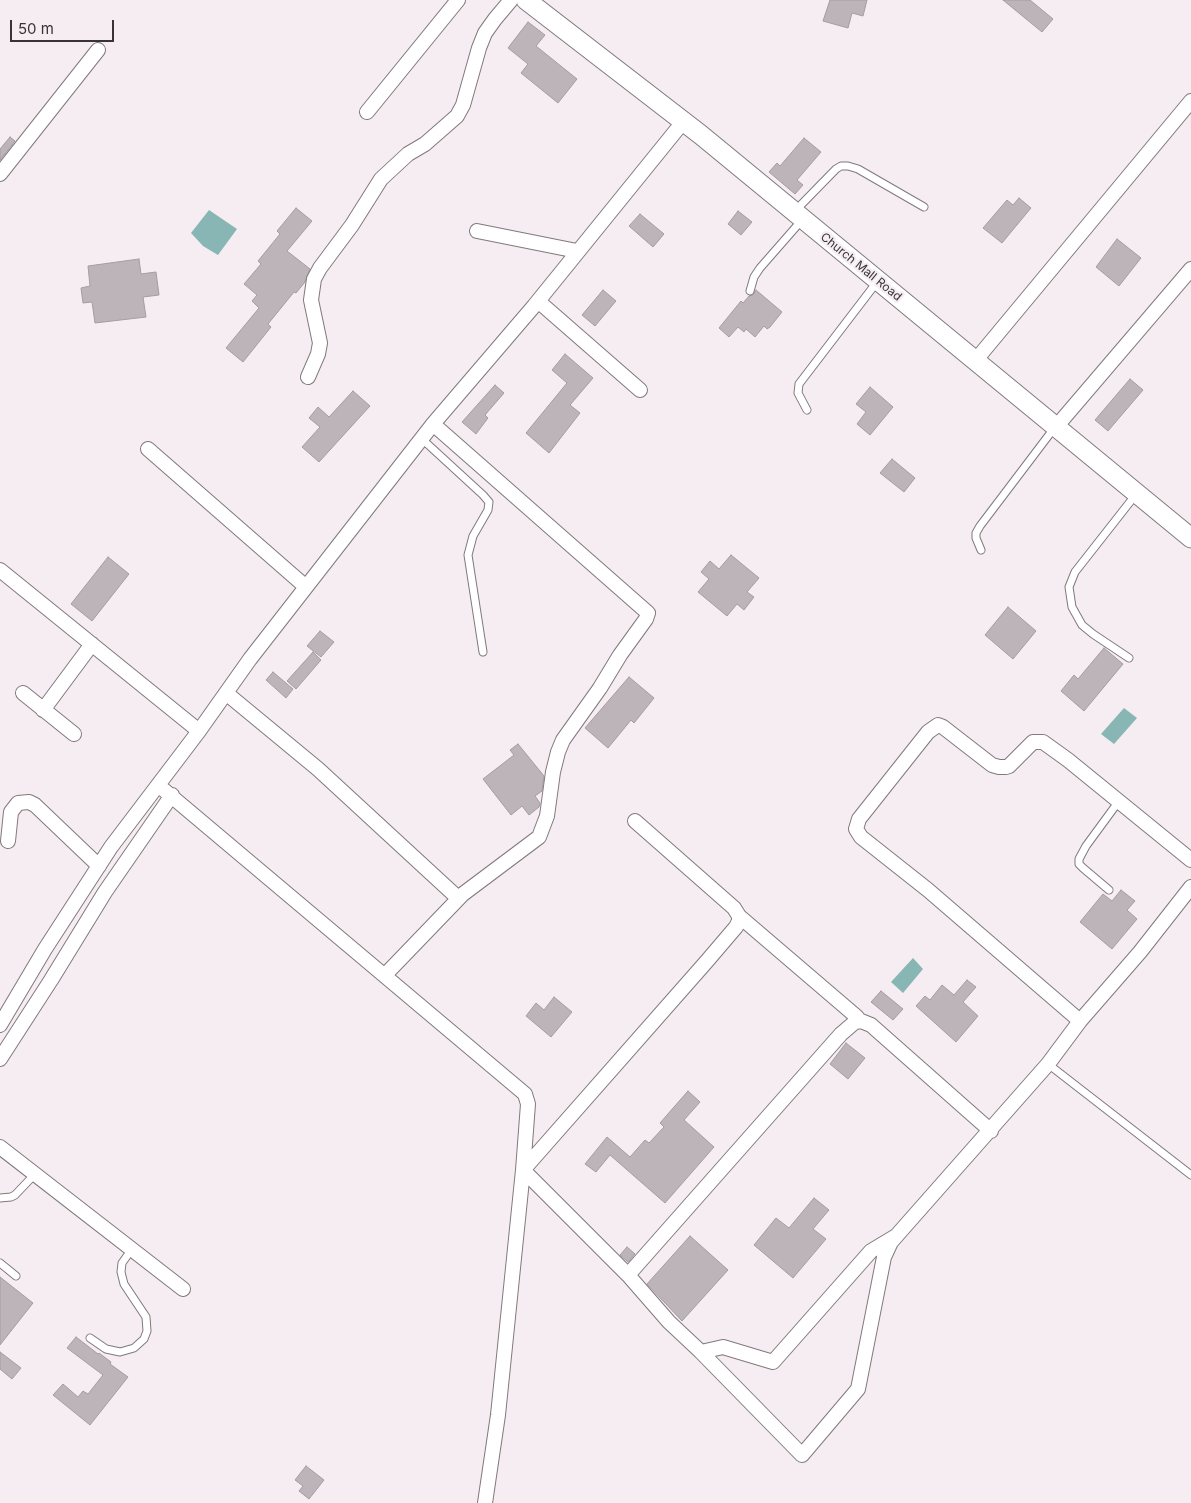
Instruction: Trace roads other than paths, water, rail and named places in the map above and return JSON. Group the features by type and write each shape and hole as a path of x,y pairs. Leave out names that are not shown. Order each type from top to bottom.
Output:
{"street":[{"path":"367,112 458,0"},
{"path":"308,377 318,354 320,343 311,300 314,279 352,225 381,179 408,154 425,144 457,116 463,105 479,48 485,34 512,0"},
{"name":"Church Mall Road","path":"526,0 701,135 1191,538"},
{"path":"0,174 98,50"},
{"path":"975,361 1191,101"},
{"path":"0,1025 45,949 98,866 199,731 250,659 434,424 538,301 683,122"},
{"path":"477,231 578,250"},
{"path":"1056,426 1191,268"},
{"path":"538,301 640,390"},
{"path":"385,975 458,898 539,837 547,816 553,772 563,740 646,620 648,613 434,424"},
{"path":"148,449 306,587"},
{"path":"0,570 199,731"},
{"path":"43,710 92,644"},
{"path":"23,693 74,734"},
{"path":"226,693 318,769 458,898"},
{"path":"1080,1022 928,890 861,837 856,830 856,825 928,732 938,725 992,765 999,767 1006,768 1009,766 1033,742 1044,742 1191,860"},
{"path":"158,785 525,1094 528,1104 523,1170 498,1415 485,1503"},
{"path":"0,1059 105,892 172,795"},
{"path":"8,841 11,812 18,803 29,802 98,866"},
{"path":"635,821 734,908 739,916 857,1017"},
{"path":"523,1170 628,1275 669,1322 802,1454 858,1389 884,1256 896,1236 991,1131 1048,1064 1080,1022 1140,952 1191,888"},
{"path":"523,1170 736,927 739,916"},
{"path":"628,1275 841,1034 855,1022 861,1021 871,1025 991,1131"},
{"path":"0,1147 183,1289"},
{"path":"701,1352 723,1347 773,1362 871,1251 896,1236"}],"lane":[{"path":"750,291 754,277 760,268 798,216 836,169 841,166 858,169 924,207"},
{"path":"807,410 798,393 799,384 878,281"},
{"path":"982,550 976,538 976,533 980,526 1056,426"},
{"path":"422,439 489,502 488,510 473,536 468,554 484,652"},
{"path":"1129,658 1082,625 1072,607 1069,587 1075,572 1137,492"},
{"path":"1109,890 1082,868 1078,859 1119,801"},
{"path":"1048,1064 1191,1175"},
{"path":"0,1198 15,1195 35,1174"},
{"path":"90,1338 106,1348 120,1352 134,1348 144,1339 148,1331 146,1317 124,1284 121,1272 122,1264 132,1249"},
{"path":"0,1263 16,1276"}],"water":[{"path":"209,210 237,229 218,255 203,246 191,233"},
{"path":"1124,708 1137,718 1114,744 1101,734"},
{"path":"913,958 923,969 903,993 891,982"}]}
